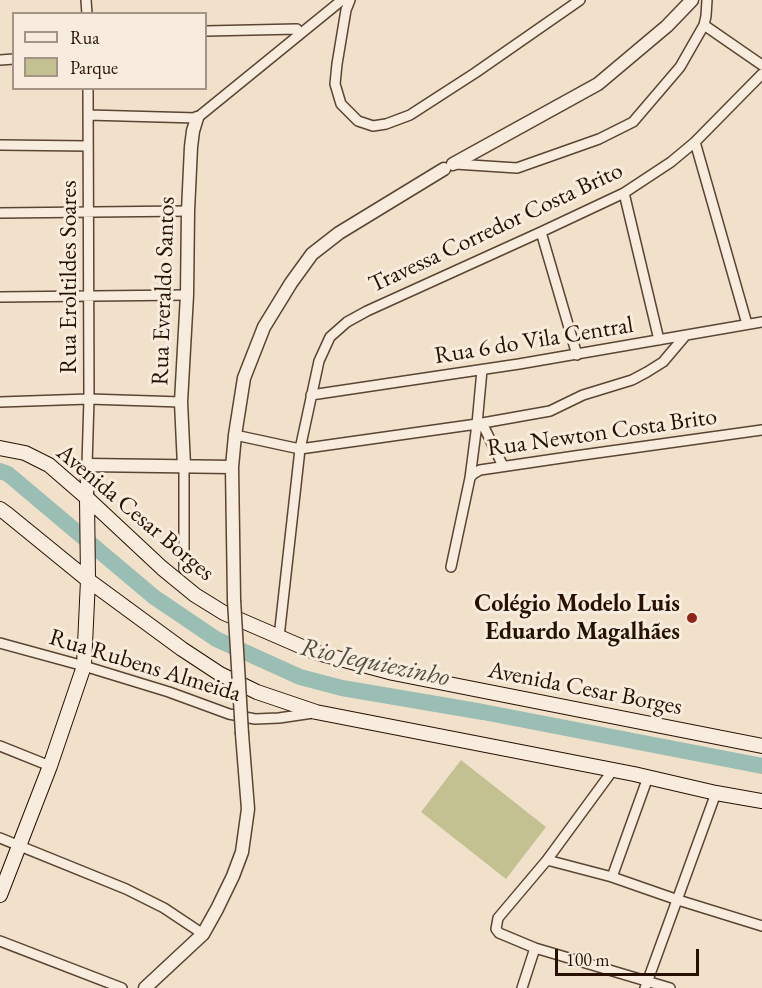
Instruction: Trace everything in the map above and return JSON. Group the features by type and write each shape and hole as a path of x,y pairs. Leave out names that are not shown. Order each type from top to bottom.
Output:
{"main road":[{"name":"Avenida Cesar Borges","path":"0,448 25,453 49,465 195,595 224,613 314,651 393,673 762,745"},
{"path":"0,895 50,766 84,666 88,580 87,498"},
{"path":"0,509 88,580 182,649 220,674 257,692 316,712 762,801"}],"street":[{"path":"88,115 197,118 342,0"},
{"path":"350,0 342,32 335,84 341,104 358,121 373,126 410,115 580,0"},
{"path":"147,988 203,934 229,885 242,852 248,809 234,600 232,467 244,378 264,327 312,254 339,233 448,166 598,84 667,26 692,0"},
{"path":"448,166 517,168 599,139 633,122 680,67 704,25 706,0"},
{"path":"704,25 762,65"},
{"path":"207,31 297,29"},
{"name":"Travessa Corredor Costa Brito","path":"279,637 300,449 319,361 330,338 347,322 367,311 624,193 671,162 695,142 762,74"},
{"name":"Rua Eroltildes Soares","path":"87,465 88,90"},
{"name":"Rua Everaldo Santos","path":"184,466 181,402 187,295 188,211 191,147 197,118"},
{"path":"695,142 747,324"},
{"path":"0,145 88,146"},
{"path":"624,193 660,340"},
{"path":"0,213 188,211"},
{"path":"541,232 578,355"},
{"path":"0,297 187,295"},
{"name":"Rua 6 do Vila Central","path":"311,394 578,355 762,322"},
{"path":"235,435 300,449 550,411 583,395 632,380 663,362 685,336"},
{"path":"470,478 480,423 482,370"},
{"path":"0,402 88,399 181,402"},
{"path":"480,423 504,466"},
{"name":"Rua Newton Costa Brito","path":"451,567 470,478 480,470 762,430"},
{"path":"87,498 87,465 232,467"},
{"path":"184,466 184,569"},
{"name":"Rua Rubens Almeida","path":"0,643 169,692 229,714 255,719 316,712"},
{"path":"0,746 50,766"},
{"path":"613,770 547,860 498,918 496,929 499,933 535,948 647,985 670,988"},
{"path":"612,877 648,777"},
{"path":"647,985 716,793"},
{"path":"0,838 126,889 164,908 203,934"},
{"path":"547,860 612,877 762,926"},
{"path":"0,940 122,988"},
{"path":"522,988 535,948"}],"green space":[{"path":"461,760 546,827 506,879 421,812"}],"waterway":[{"name":"Rio Jequiezinho","path":"0,471 8,474 154,597 216,639 300,677 342,688 483,712 762,766"}],"place":[{"name":"Colégio Modelo Luis Eduardo Magalhães","path":"692,618"}]}
